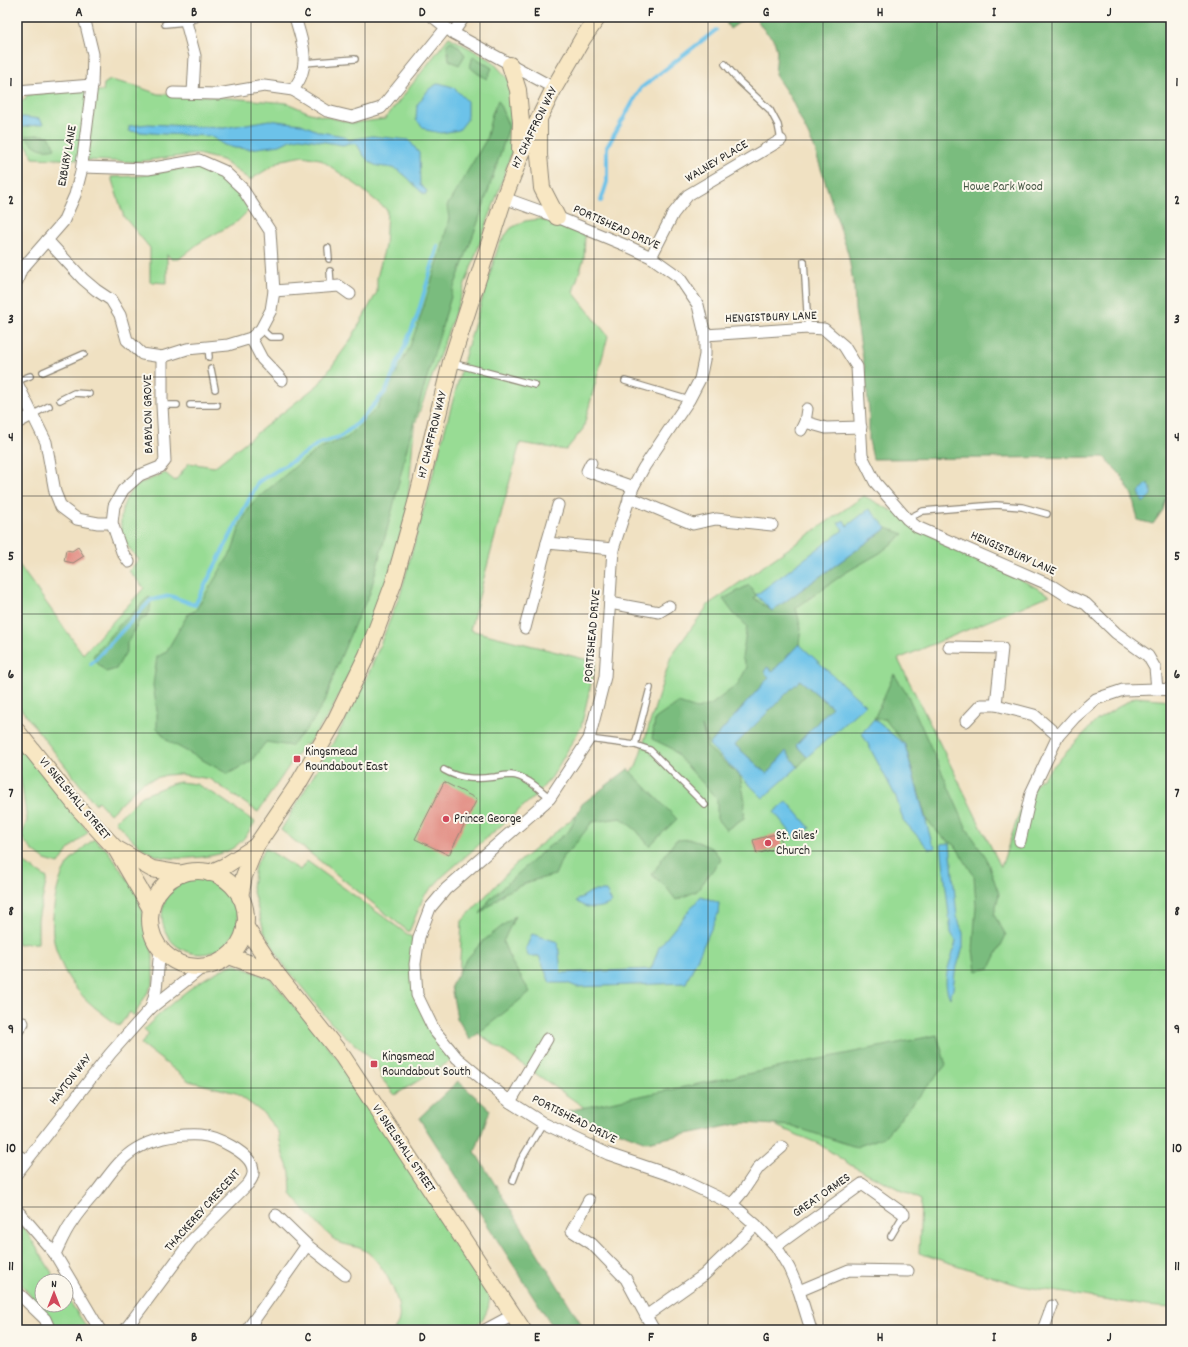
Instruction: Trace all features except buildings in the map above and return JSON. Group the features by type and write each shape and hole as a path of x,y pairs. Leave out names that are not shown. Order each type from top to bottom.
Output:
{"street":[{"name":"EXBURY LANE","path":"17,281 21,270 62,222 75,194 82,167 92,85 93,54 84,17"},
{"path":"293,90 302,74 304,62 304,51 294,17"},
{"path":"433,17 450,31 554,88"},
{"path":"172,93 218,94 264,86 293,90 327,110 352,117 381,108 464,17"},
{"name":"H7 CHAFFRON WAY","path":"240,897 244,876 256,846 288,799 336,720 370,648 394,582 416,503 451,362 504,198 520,157 554,88 598,17"},
{"path":"186,22 195,56 194,93"},
{"path":"510,65 518,90 521,122 520,157"},
{"path":"17,91 92,85"},
{"path":"539,117 539,155 542,188 557,217"},
{"name":"WALNEY PLACE","path":"651,257 673,214 688,195 781,140"},
{"path":"47,240 83,279 111,300 120,315 127,340 142,354 162,357 187,349 209,352 251,338 261,329 271,310 274,291 270,231 242,188 224,171 199,160 148,169 82,167"},
{"name":"PORTISHEAD DRIVE","path":"504,198 557,217 627,246 651,257 679,277 698,305 705,335 705,355 700,379 689,400 644,467 631,492 613,549 605,677 589,739 550,798 446,889 430,908 419,937 415,964 417,995 434,1030 457,1058 510,1102 543,1122 608,1154 673,1176 732,1204 756,1225 776,1246 789,1268 799,1292 811,1330"},
{"path":"274,291 339,286 350,294"},
{"name":"HENGISTBURY LANE","path":"705,335 808,328 824,329 844,346 857,367 862,456 872,478 907,519 917,526 1052,586 1086,604 1116,633 1148,656 1155,668 1157,689"},
{"path":"251,338 262,359 282,380"},
{"name":"BABYLON GROVE","path":"130,562 122,552 112,523 114,506 123,490 140,475 160,467 164,461 162,357"},
{"path":"17,382 46,442 55,492 62,507 77,519 98,523 112,523"},
{"path":"807,409 803,426 826,428 861,427"},
{"path":"17,423 32,415"},
{"path":"591,463 587,471 693,524 716,520 772,525"},
{"path":"525,628 546,543 558,505"},
{"path":"546,543 613,549"},
{"path":"610,603 659,612 669,606"},
{"path":"949,647 1002,648 996,705"},
{"path":"1020,841 1031,792 1058,736 1075,717 1096,699 1123,690 1171,690"},
{"path":"966,721 982,705 996,705 1034,715 1058,736"},
{"name":"V1 SNELSHALL STREET","path":"17,730 82,813 116,849 151,909"},
{"name":"H7 CHAFFRON WAY","path":"208,873 225,866 256,846"},
{"name":"V1 SNELSHALL STREET","path":"116,849 152,869 182,874"},
{"path":"195,872 208,873 221,878 232,886 240,897 246,916 242,937 237,947 229,956 221,961 203,967 187,966 172,960 160,949 153,937 150,923 151,909 157,894 168,882 182,874 195,872"},
{"name":"V1 SNELSHALL STREET","path":"245,926 276,973 343,1057 523,1330"},
{"name":"HAYTON WAY","path":"151,1008 156,990 160,949"},
{"path":"229,956 276,973"},
{"name":"HAYTON WAY","path":"17,1173 22,1158 132,1029 151,1008 203,967"},
{"path":"510,1102 548,1039"},
{"name":"THACKEREY CRESCENT","path":"55,1254 71,1223 122,1159 135,1149 164,1138 185,1135 202,1136 224,1142 240,1152 250,1162 254,1169 248,1184 191,1241 124,1330"},
{"path":"732,1204 760,1167 782,1147"},
{"name":"GREAT ORMES","path":"776,1246 862,1184 904,1214"},
{"path":"589,1200 572,1230 592,1244 626,1279 654,1330"},
{"path":"17,1210 55,1254 100,1330"},
{"path":"276,1215 307,1245 345,1275"},
{"path":"646,1316 704,1275 756,1225"},
{"path":"247,1330 307,1245"},
{"path":"799,1292 849,1270 908,1271"},
{"path":"17,1292 45,1319 50,1330"},
{"path":"1043,1330 1052,1306"},
{"path":"485,1330 513,1315"}],"lane":[{"path":"164,24 186,22 198,17"},
{"path":"304,62 355,60"},
{"path":"725,64 739,82 770,110 778,125 781,140"},
{"path":"328,248 329,259"},
{"path":"804,261 808,328"},
{"path":"330,271 331,286"},
{"path":"261,329 270,337 280,337"},
{"path":"43,372 84,354"},
{"path":"451,362 535,385"},
{"path":"211,369 216,390"},
{"path":"17,382 30,376"},
{"path":"625,381 689,400"},
{"path":"60,400 74,393 89,394"},
{"path":"162,405 177,405"},
{"path":"190,405 217,405"},
{"path":"32,415 49,406"},
{"path":"907,519 923,511 996,505 1022,506 1047,514"},
{"path":"635,745 650,688"},
{"path":"589,739 635,745 650,750 705,805"},
{"path":"444,770 453,776 464,778 484,778 510,775 523,778 550,798"},
{"path":"513,1181 521,1160 543,1122"},
{"path":"891,1236 904,1214"}],"green space":[{"path":"723,17 747,17 730,29"},
{"name":"Howe Park Wood","path":"755,17 1171,17 1171,484 1163,510 1153,524 1138,520 1132,495 1120,474 1104,457 873,459 869,440 869,410 864,365 848,253 814,147 790,97 775,75 777,51 774,40 764,30"},
{"path":"449,37 491,60 511,82 517,104 514,144 414,427 407,512 379,608 331,712 307,745 304,744 258,812 210,779 179,774 166,775 143,782 110,814 98,801 95,804 17,704 17,562 83,654 144,588 129,571 139,559 127,545 123,538 121,529 122,512 124,503 128,496 139,484 165,473 175,481 189,463 214,467 319,384 350,341 377,292 377,278 385,246 387,210 358,186 320,159 303,156 282,160 250,180 222,160 197,154 135,162 33,158 28,147 17,143 17,100 25,100 27,95 70,90 103,91 104,84 110,80 136,86 158,94 196,95 287,103 310,113 353,123 385,119"},
{"path":"450,41 458,46 465,55 459,65 449,60 447,44"},
{"path":"473,56 492,68 487,79 470,67"},
{"path":"498,100 509,127 478,222 453,290 411,431 370,593 355,623 335,671 326,699 311,724 291,746 266,742 251,761 228,774 168,741 157,728 157,711 153,685 157,657 166,652 188,614 195,611 232,551 241,523 252,503 297,465 322,447 347,438 377,408 409,349 418,324 442,248 449,218 447,206 486,140 492,114"},
{"path":"25,136 49,136 55,148 41,149 31,143"},
{"path":"197,166 215,173 228,182 249,210 238,221 199,243 179,259 171,259 167,254 167,283 150,282 150,248 124,217 111,177 138,176"},
{"path":"540,219 585,235 584,258 573,292 608,336 583,429 566,450 520,443 470,630 596,662 581,727 552,777 534,797 443,876 424,896 409,932 281,830 337,736 368,675 401,592 466,352 499,244 511,228 525,221"},
{"path":"864,496 1050,595 898,659 1001,867 1025,796 1097,720 1135,697 1171,700 1171,1308 1147,1306 1021,1286 919,1253 921,1200 852,1166 819,1144 738,1110 605,1122 479,1034 459,979 462,921 514,866 636,767 671,656 709,604"},
{"path":"887,528 904,534 880,553 845,573 796,608 801,628 799,644 773,671 767,667 769,677 709,745 702,726 707,747 740,776 745,801 744,818 726,830 717,819 717,799 671,748 652,739 655,719 678,703 697,709 712,704 738,684 747,667 742,658 747,626 734,614 723,599 749,585 756,595 754,598 772,611"},
{"path":"150,597 151,604 148,614 139,621 127,643 127,650 116,669 106,672 93,656 119,625"},
{"path":"894,674 908,696 967,829 986,857 999,894 994,915 1006,935 990,968 976,971 973,950 976,905 974,876 955,845 942,837 926,819 905,745 885,719 874,719"},
{"path":"800,680 832,707 796,745 807,757 798,767 786,752 767,774 735,745"},
{"path":"17,733 88,832 68,850 59,864 45,860 33,851 24,841 22,835 27,820 17,755"},
{"path":"628,769 677,819 649,846 637,831 621,818 592,822 573,847 563,856 555,875 531,881 504,893 480,914 490,899 542,852 569,831 582,804"},
{"path":"180,782 196,784 216,795 255,822 243,840 230,850 210,856 190,858 162,857 143,849 128,836 115,821 142,796 171,784"},
{"path":"94,839 107,850 136,891 146,922 153,955 153,983 134,1016 130,1012 119,1026 88,1001 72,983 60,960 53,935 55,900 62,873 72,859"},
{"path":"692,839 713,849 721,859 697,891 676,900 666,887 652,875 676,840"},
{"path":"265,848 300,870 307,861 414,939 426,1025 435,1040 452,1060 395,1095 382,1079 378,1065 331,1023 283,964 264,931 252,888 255,866"},
{"path":"17,858 47,878 38,919 38,943 17,944"},
{"path":"200,878 214,881 227,889 235,902 238,916 235,930 227,943 214,951 200,954 186,951 173,943 165,930 162,916 165,902 173,889 186,881"},
{"path":"515,916 503,942 511,961 530,992 470,1040 457,1018 451,986 466,960 482,942"},
{"path":"234,964 271,979 345,1067 489,1285 489,1306 487,1311 480,1321 469,1330 394,1330 399,1319 399,1311 394,1291 384,1271 371,1255 364,1250 335,1240 317,1224 291,1194 290,1172 283,1155 278,1132 263,1113 236,1093 189,1081 141,1044 149,1034 144,1029 164,1010 209,976"},
{"path":"937,1035 946,1065 884,1137 856,1147 792,1126 743,1123 646,1142 567,1111"},
{"path":"458,1081 490,1110 475,1152 585,1330 555,1330 419,1118"},
{"path":"17,1224 25,1229 52,1273 34,1273 34,1300 17,1279"},
{"path":"74,1308 89,1330 55,1330 44,1313 74,1313"}],"water":[{"path":"439,83 453,87 467,101 467,120 459,130 441,133 426,130 416,120 417,105 429,89"},
{"path":"23,117 40,119 43,124 17,128 17,118"},
{"path":"269,120 301,124 320,132 344,136 349,140 372,136 409,140 419,153 420,185 427,191 425,195 405,175 396,169 378,166 371,163 357,144 349,143 343,145 300,138 290,140 280,145 250,149 235,148 224,145 210,136 129,131 129,126 149,124 224,128"},
{"path":"1148,483 1151,488 1151,495 1143,503 1139,492"},
{"path":"869,509 887,528 772,611 756,595 843,530 838,523 844,520 847,526"},
{"path":"799,644 865,705 807,757 796,745 832,707 800,680 735,745 767,774 786,751 798,767 763,798 709,745 769,677 764,672 767,667 773,671"},
{"path":"874,719 905,745 932,843 936,848 929,849 903,820 896,797 862,733"},
{"path":"787,801 810,828 796,839 774,812"},
{"path":"950,843 957,917 963,933 963,947 955,973 950,998 947,991 946,977 956,941 951,933 941,844"},
{"path":"592,891 606,891 612,902 608,905 594,908 584,906 576,901"},
{"path":"701,896 719,903 718,914 686,983 577,987 567,983 550,983 539,956 528,956 526,948 532,934 558,942 561,973 651,969 659,947"}],"waterway":[{"path":"601,201 607,182 607,147 641,88 716,30"},
{"path":"91,664 151,600 170,596 195,605 258,482 319,443 340,437 359,422 386,391 417,317 438,246"}],"place":[{"name":"Kingsmead Roundabout East","path":"297,759"},
{"name":"Prince George","path":"446,819"},
{"name":"St. Giles’ Church","path":"768,843"},
{"name":"Kingsmead Roundabout South","path":"374,1064"}]}
